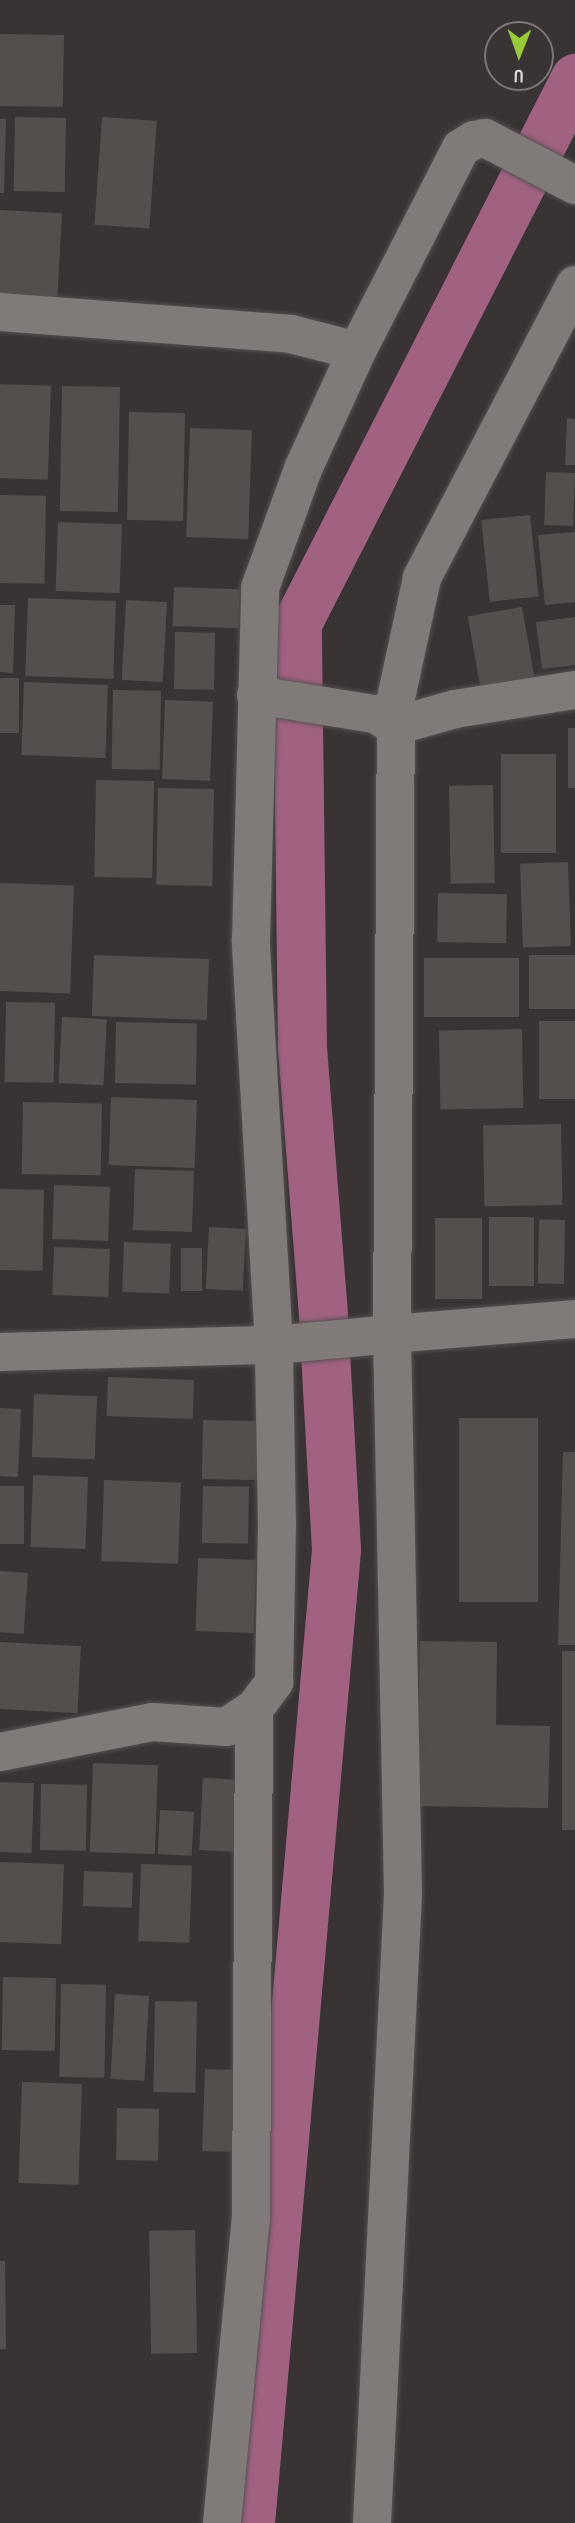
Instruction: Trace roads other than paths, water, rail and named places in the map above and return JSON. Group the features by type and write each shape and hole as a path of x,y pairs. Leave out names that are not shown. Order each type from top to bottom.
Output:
{"street":[{"path":"0,1752 153,1722 226,1727 254,1709 274,1682 277,1525 285,1344 251,942 274,697 260,588 303,469 357,351 461,148 474,139 485,138 575,185"},
{"path":"372,2523 403,1894 379,1335 386,720 396,698 422,578 575,285"},
{"path":"0,312 291,334 357,351"},
{"path":"274,697 386,720 575,690"},
{"path":"0,1352 285,1344 575,1318"},
{"path":"222,2523 251,2218 254,1709"}],"waterway":[{"path":"250,2523 336,1549 322,1302 302,1050 297,623 575,78"}]}
